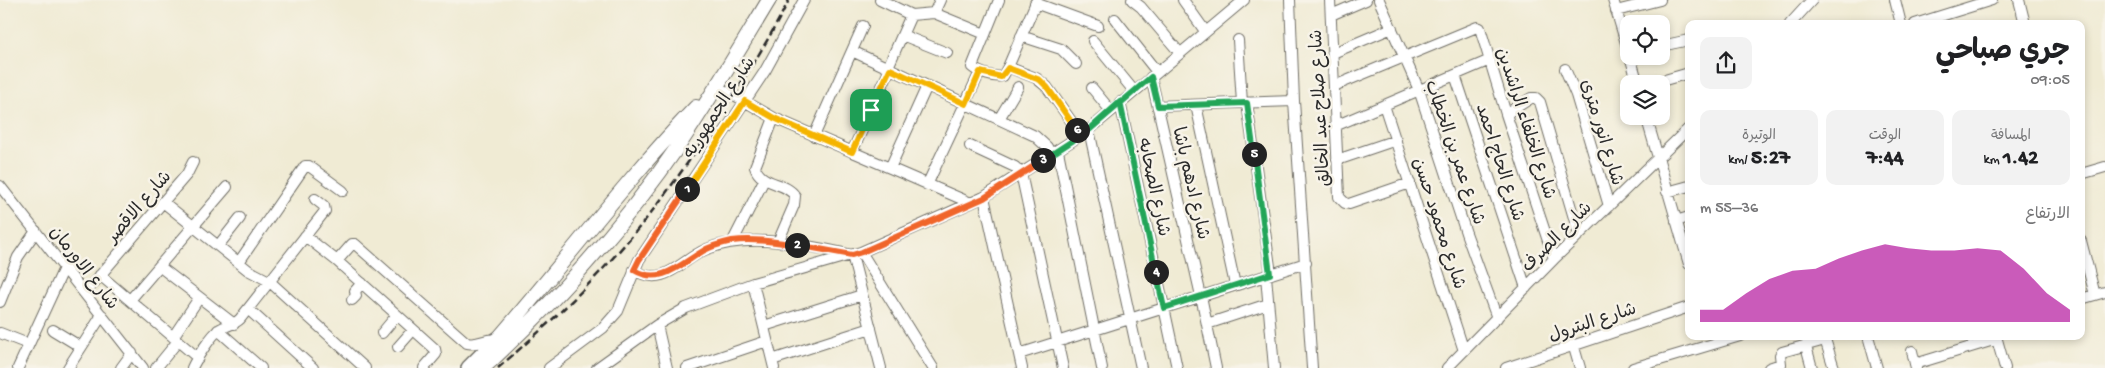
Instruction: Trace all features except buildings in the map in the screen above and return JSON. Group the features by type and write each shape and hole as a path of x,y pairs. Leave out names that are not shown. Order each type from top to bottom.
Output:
{"highway":[{"path":"469,368 501,344"}],"main road":[{"name":"شارع الجمهوريه","path":"501,344 572,278 616,226 680,144 768,0"},
{"name":"شارع الجمهوريه","path":"483,368 622,190 716,87"}],"street":[{"name":"شارع الجمهوريه","path":"549,368 611,320 623,301 634,270 644,251 765,71 804,0"},
{"path":"881,0 911,16 934,13 985,34"},
{"path":"934,13 940,0"},
{"path":"928,185 966,104 985,34 998,0"},
{"path":"1132,0 1141,6 1179,52"},
{"path":"1183,0 1205,31"},
{"path":"1290,0 1294,101 1312,368"},
{"name":"شارع صلاح عبد الخالق","path":"1330,0 1340,197 1345,204 1349,204 1410,183"},
{"path":"1332,15 1366,0"},
{"name":"شارع عمر بن الخطاب","path":"1378,0 1419,90 1466,233 1497,318"},
{"path":"1614,0 1620,24"},
{"path":"1616,11 1660,0"},
{"path":"1895,0 1901,20"},
{"path":"1928,20 1992,0"},
{"path":"2019,0 2024,20"},
{"path":"1793,20 1809,1"},
{"path":"976,68 1001,77 1008,68 1036,2 1098,26"},
{"path":"597,368 657,325 686,308 753,283 857,253 984,198 1085,132 1238,2"},
{"path":"852,152 911,16"},
{"path":"1115,19 1154,74"},
{"path":"814,136 863,26"},
{"name":"شارع الخلفاء الراشدين","path":"1405,58 1477,27 1481,30 1506,114 1554,259"},
{"path":"1333,53 1392,28"},
{"path":"902,36 946,53"},
{"path":"1021,36 1061,49 1076,64"},
{"path":"1238,40 1244,103 1268,275 1268,304 1274,368"},
{"path":"1670,44 1685,41"},
{"path":"1093,42 1134,91"},
{"path":"852,51 1035,136 1055,153 1102,368"},
{"path":"1334,86 1405,58"},
{"path":"1335,126 1490,60"},
{"path":"1008,68 1040,80 1085,132 1141,368"},
{"name":"شارع انور مترى","path":"1564,69 1576,95 1609,206"},
{"name":"شارع ادهم باشا","path":"1154,74 1158,106 1202,296 1216,368"},
{"path":"1670,78 1685,74"},
{"name":"شارع الحاج احمد","path":"1455,75 1526,288"},
{"path":"890,168 928,86"},
{"path":"716,87 774,118 971,204"},
{"path":"999,119 1018,87"},
{"path":"1092,88 1111,111"},
{"path":"1506,114 1531,98 1536,98 1540,102 1578,235"},
{"path":"1158,106 1294,101"},
{"name":"شارع الصحابه","path":"1120,102 1177,368"},
{"path":"1196,105 1235,285"},
{"name":"شارع محمود حسن","path":"1384,105 1464,351"},
{"path":"774,118 755,166 756,173 764,180 792,191 795,196 794,204 778,242"},
{"path":"1649,125 1685,251"},
{"name":"شارع الصرف","path":"1447,368 1578,235 1685,132"},
{"path":"1337,160 1396,140"},
{"path":"970,146 1015,168 1021,173 1063,368"},
{"name":"شارع الاقصر","path":"86,293 187,174 193,162"},
{"path":"238,262 305,166 309,166 343,191"},
{"path":"2085,173 2105,167"},
{"path":"732,241 764,180"},
{"name":"شارع الاورمان","path":"0,186 86,293 143,368"},
{"path":"130,300 227,187"},
{"path":"1667,192 1685,187"},
{"path":"984,198 1022,368"},
{"path":"192,368 218,330 237,321 248,309 325,210 324,206 315,199"},
{"path":"163,202 238,262 270,282 365,368"},
{"path":"1676,220 1685,217"},
{"path":"218,246 240,218"},
{"path":"1,300 18,257 36,231"},
{"path":"305,236 337,261 436,351 436,354 424,368"},
{"path":"634,270 648,276 665,274 705,249 732,241 762,240 857,253 933,368"},
{"path":"337,261 352,244 355,244 467,343 474,344 490,339 501,344"},
{"path":"2085,252 2100,293 2085,298"},
{"path":"857,253 862,295 881,368"},
{"path":"1019,354 1306,263"},
{"path":"18,368 64,266"},
{"path":"159,266 200,298 237,321"},
{"path":"100,275 198,358"},
{"path":"352,300 356,296 355,291 362,283"},
{"path":"753,283 773,364 871,328"},
{"path":"764,326 862,295"},
{"path":"156,368 200,298"},
{"path":"1207,324 1268,304"},
{"name":"شارع البترول","path":"1511,367 1573,344 1685,308"},
{"path":"248,309 313,368"},
{"path":"68,368 102,315"},
{"path":"382,333 397,315"},
{"path":"657,325 667,368"},
{"path":"53,330 81,347"},
{"path":"218,330 261,368"},
{"path":"398,347 413,330"},
{"path":"0,333 28,344"},
{"path":"1633,368 1727,340"},
{"path":"1774,367 1781,364 1780,355 1782,352 1820,340"},
{"path":"1826,340 1834,368"},
{"path":"1872,340 1877,368"},
{"path":"1912,351 1916,366 1991,340"},
{"path":"1998,340 2005,368"},
{"path":"687,368 767,341"},
{"path":"1573,344 1580,368"},
{"path":"1806,346 1812,368"},
{"path":"121,368 132,353"}],"railway":[{"path":"498,368 580,292 611,260 650,214 684,168 735,92 764,46 789,0"}],"route":[{"path":"871,110 852,152 774,118 745,101 644,251 634,270 648,276 660,276 705,249 732,241 762,240 852,255 862,252 984,198 1089,130 1120,102 1164,308 1270,274 1247,103 1158,106 1151,77 1120,102 1111,111 1089,130 1081,135 1040,80 1008,68 1003,76 999,78 980,72 966,104 890,69 871,110"}]}
